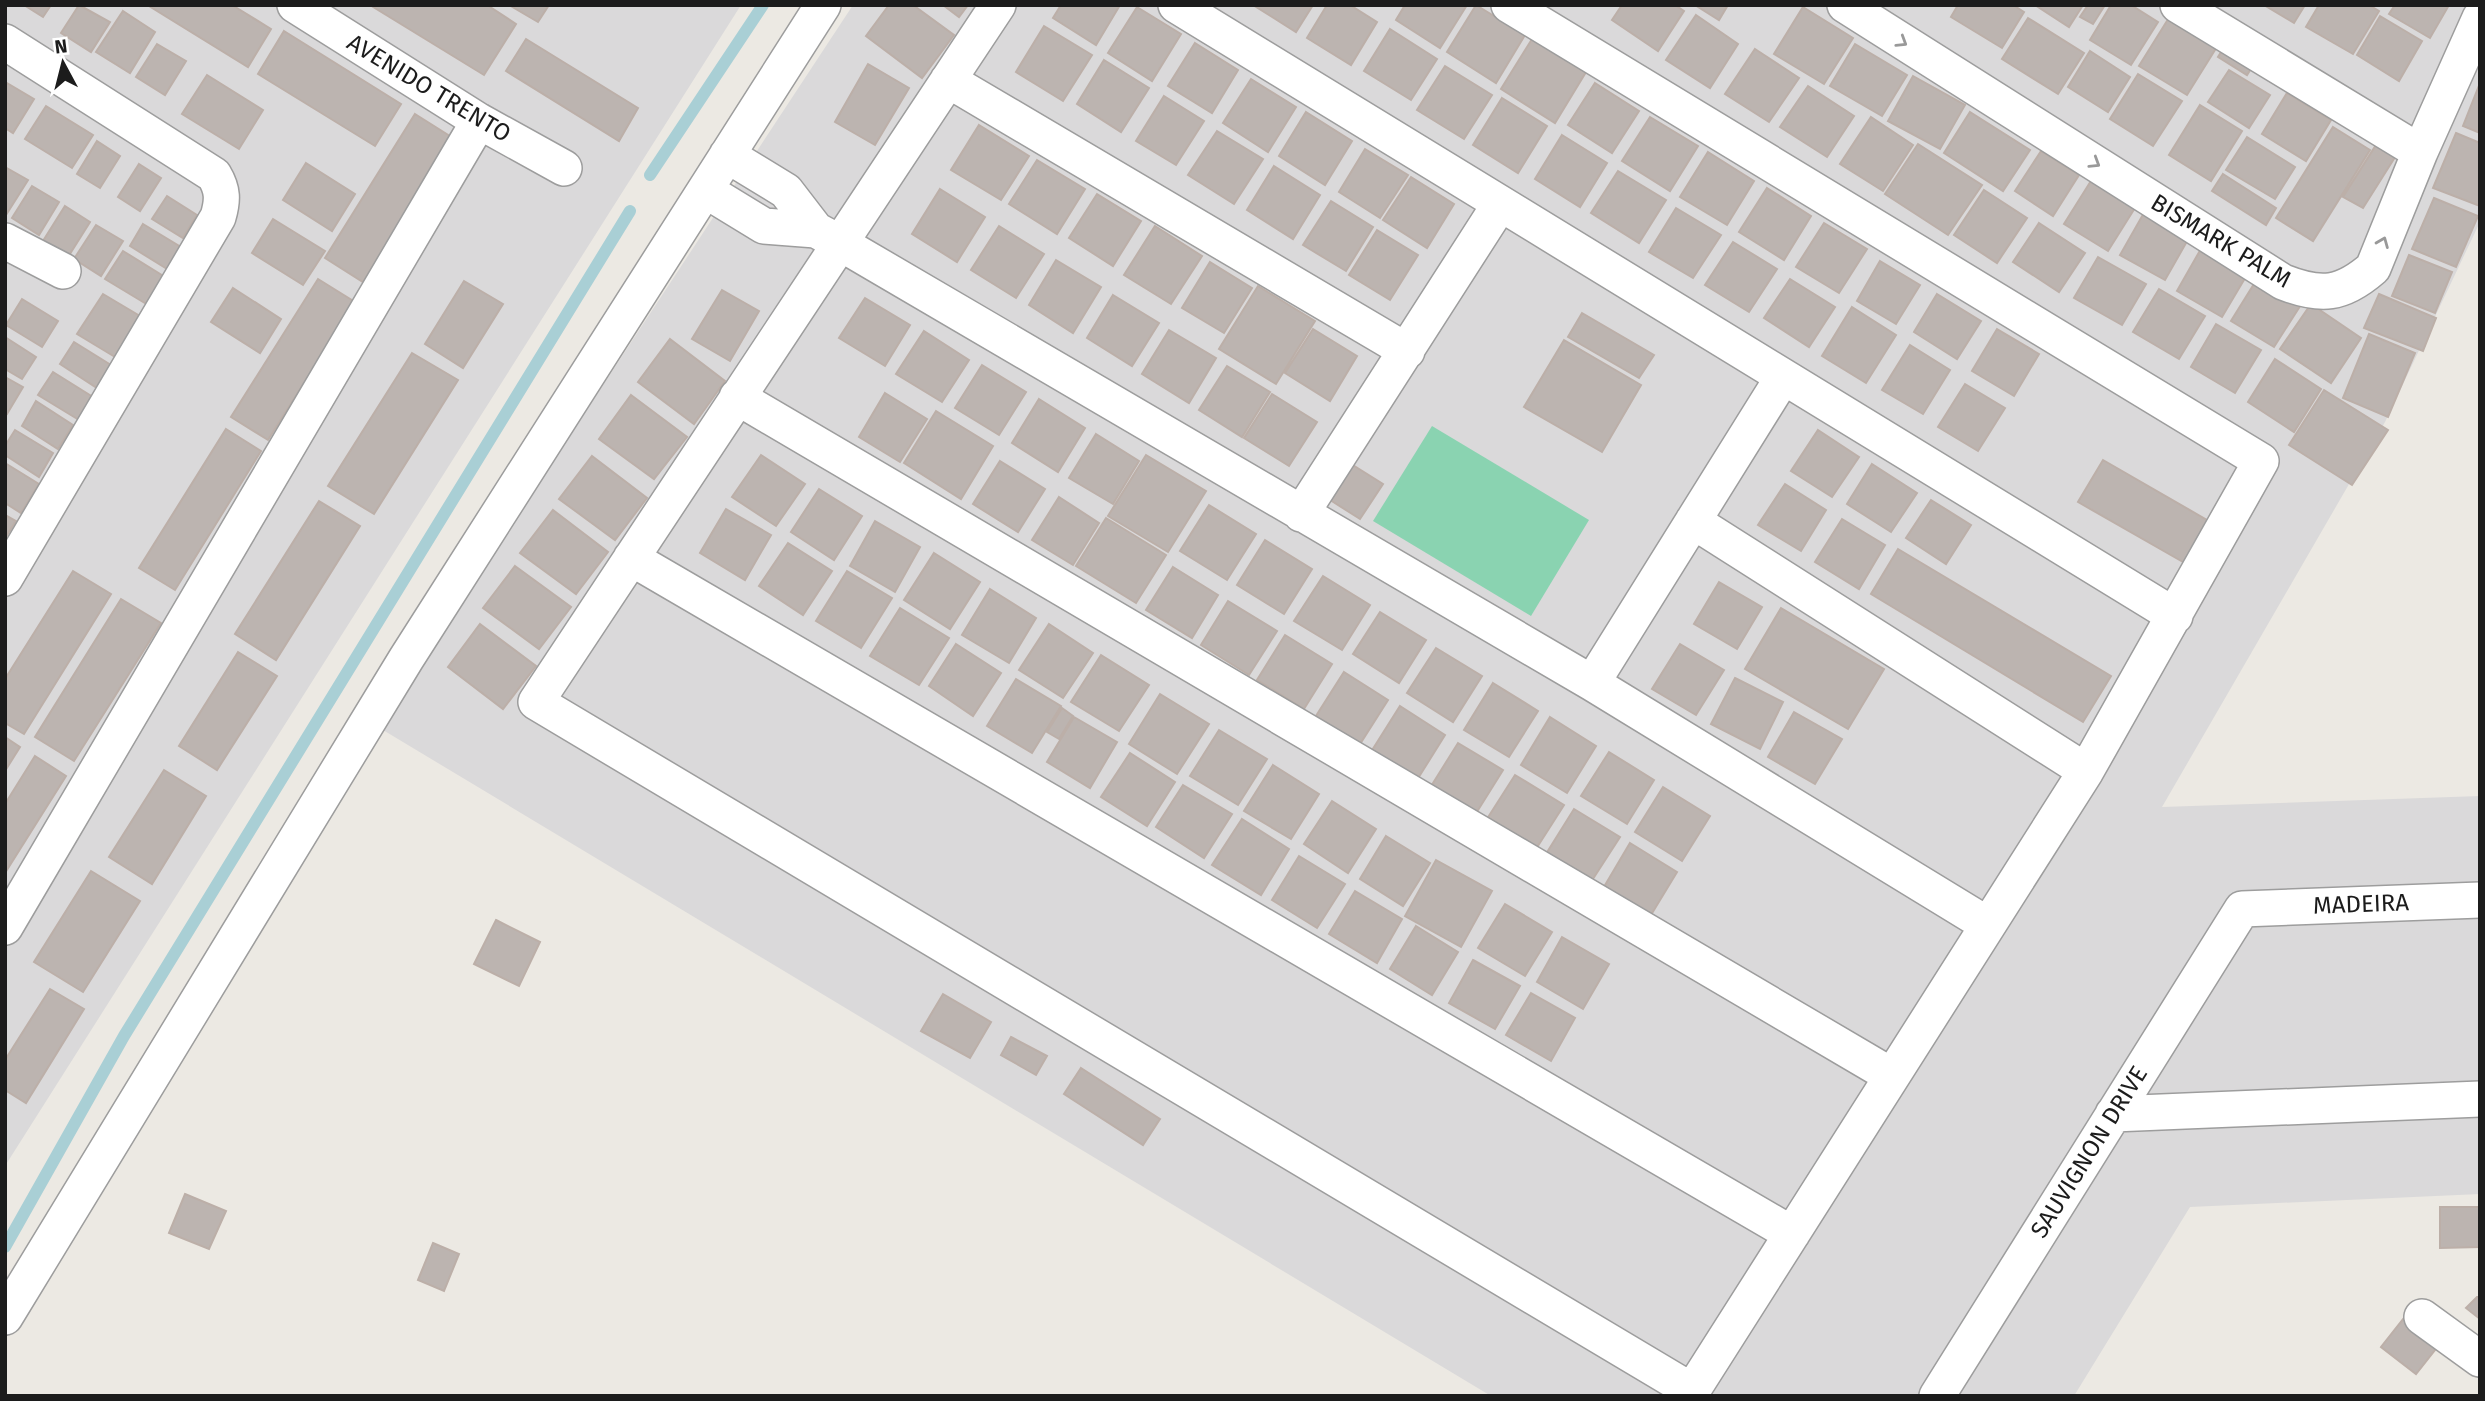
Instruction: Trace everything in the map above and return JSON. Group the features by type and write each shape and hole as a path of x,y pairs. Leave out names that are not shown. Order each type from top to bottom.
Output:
{"street":[{"name":"AVENIDO TRENTO","path":"295,5 480,121 564,168"},
{"path":"5,1317 406,659 823,5"},
{"path":"998,5 948,80 828,237 737,397 536,702 1692,1391 2086,771 2261,461 1509,5"},
{"path":"1176,5 2175,616"},
{"name":"BISMARK PALM","path":"1845,5 2284,282 2306,291 2340,290 2357,282 2373,268 2420,152 2480,18"},
{"path":"2178,5 2420,152"},
{"path":"5,42 214,175 222,188 223,201 218,217 5,578"},
{"path":"948,80 1407,351"},
{"path":"5,927 480,121"},
{"path":"727,155 786,191 828,237 1592,683 1988,925"},
{"path":"705,190 764,226 828,237"},
{"path":"1301,514 1500,204"},
{"path":"5,241 63,271"},
{"path":"1592,683 1783,377"},
{"path":"737,397 1892,1076"},
{"path":"1693,520 2086,771"},
{"path":"631,558 1792,1234"},
{"name":"MADEIRA","path":"2242,909 2480,900"},
{"name":"SAUVIGNON DRIVE","path":"1937,1396 2242,909"},
{"path":"2113,1114 2480,1099"},
{"path":"2422,1317 2480,1359"}],"shaded area":[{"path":"5,5 741,5 5,1166"},
{"path":"853,5 2480,5 2480,222 2385,422 2162,807 2480,796 2480,1194 2190,1207 2074,1396 1491,1396 378,727"}],"green space":[{"path":"1432,426 1589,520 1531,616 1373,521"}],"building":[{"path":"24,5 51,5 43,17"},
{"path":"79,5 110,22 91,52 61,33"},
{"path":"232,5 271,29 248,67 149,6"},
{"path":"370,5 487,5 516,24 484,75"},
{"path":"509,5 549,5 538,22"},
{"path":"889,5 913,5 954,35 922,78 866,36"},
{"path":"943,5 968,5 959,17"},
{"path":"1061,5 1120,5 1096,45 1053,18"},
{"path":"1253,5 1313,5 1296,32"},
{"path":"1327,5 1350,5 1377,22 1351,65 1307,38"},
{"path":"1405,5 1467,5 1440,48 1396,20"},
{"path":"1476,5 1525,35 1496,83 1447,52"},
{"path":"1622,5 1675,5 1684,11 1658,51 1612,20"},
{"path":"1695,5 1728,5 1719,20"},
{"path":"1958,5 2013,5 2024,12 2002,48 1951,17"},
{"path":"2035,5 2083,5 2069,27"},
{"path":"2088,5 2105,5 2093,24 2080,17"},
{"path":"2111,5 2131,5 2158,22 2131,65 2090,40"},
{"path":"2264,5 2305,5 2294,23"},
{"path":"2319,5 2369,5 2379,11 2353,54 2306,27"},
{"path":"2395,5 2449,5 2430,38 2389,14"},
{"path":"1137,7 1181,34 1152,81 1108,53"},
{"path":"1803,7 1853,38 1824,84 1774,54"},
{"path":"2175,8 2223,37 2187,95 2139,66"},
{"path":"123,11 155,32 130,73 96,52"},
{"path":"1696,15 1738,44 1710,88 1666,60"},
{"path":"2380,16 2422,41 2399,81 2357,55"},
{"path":"2028,18 2084,53 2058,94 2002,59"},
{"path":"1044,26 1092,55 1063,101 1016,72"},
{"path":"1390,29 1437,59 1411,100 1364,71"},
{"path":"284,31 401,104 375,146 258,74"},
{"path":"526,39 638,108 619,141 506,71"},
{"path":"1532,39 1586,72 1555,123 1501,89"},
{"path":"2228,41 2257,59 2247,75 2218,57"},
{"path":"1195,43 1238,70 1212,113 1168,86"},
{"path":"157,44 186,61 165,95 136,77"},
{"path":"1855,44 1907,75 1882,116 1830,86"},
{"path":"1755,49 1799,78 1769,122 1725,94"},
{"path":"2090,51 2130,77 2108,112 2068,87"},
{"path":"1104,60 1149,88 1121,132 1077,104"},
{"path":"868,64 909,88 875,145 835,122"},
{"path":"1445,66 1492,95 1464,139 1417,110"},
{"path":"2229,70 2270,95 2249,128 2208,102"},
{"path":"2138,74 2182,101 2153,146 2110,119"},
{"path":"207,75 263,110 239,149 182,114"},
{"path":"1913,76 1965,105 1940,149 1888,121"},
{"path":"1251,79 1296,107 1268,152 1223,123"},
{"path":"7,83 34,99 13,133 5,128"},
{"path":"1595,83 1639,111 1612,153 1568,125"},
{"path":"2480,83 2480,133 2463,126"},
{"path":"1808,86 1854,116 1827,157 1780,127"},
{"path":"2287,93 2331,120 2306,161 2262,134"},
{"path":"1164,96 1204,121 1176,165 1136,141"},
{"path":"1502,98 1547,126 1518,173 1473,145"},
{"path":"2200,105 2242,131 2211,181 2169,155"},
{"path":"46,106 93,135 72,168 25,139"},
{"path":"1306,112 1352,141 1325,185 1279,156"},
{"path":"1970,112 2030,150 2003,191 1944,153"},
{"path":"415,114 453,138 363,282 325,258"},
{"path":"1650,117 1698,146 1670,191 1622,161"},
{"path":"1871,117 1913,145 1883,191 1840,164"},
{"path":"979,125 1029,156 1001,200 951,170"},
{"path":"2333,127 2370,150 2313,241 2276,218"},
{"path":"1217,131 1263,159 1234,204 1188,175"},
{"path":"2456,133 2480,143 2480,206 2433,188"},
{"path":"2383,134 2402,146 2363,208 2343,197"},
{"path":"1562,135 1607,163 1580,207 1535,179"},
{"path":"2247,137 2295,167 2275,199 2226,170"},
{"path":"97,141 120,156 100,188 77,174"},
{"path":"1918,144 1982,185 1948,235 1885,194"},
{"path":"1365,149 1408,175 1380,218 1339,192"},
{"path":"2041,151 2079,175 2053,216 2015,191"},
{"path":"1708,152 1754,181 1727,225 1680,197"},
{"path":"1037,160 1085,189 1057,234 1009,204"},
{"path":"306,163 355,194 332,231 283,200"},
{"path":"139,164 161,178 140,211 118,197"},
{"path":"1274,166 1320,195 1293,239 1247,210"},
{"path":"5,167 28,180 6,215 5,215"},
{"path":"1618,171 1666,200 1639,243 1591,213"},
{"path":"2223,174 2276,208 2266,225 2212,191"},
{"path":"2094,176 2138,203 2108,251 2064,224"},
{"path":"1411,177 1454,204 1427,248 1383,220"},
{"path":"32,186 59,202 39,235 12,218"},
{"path":"1767,188 1811,216 1784,260 1739,232"},
{"path":"940,189 985,217 957,262 912,234"},
{"path":"1984,190 2027,218 1997,263 1954,235"},
{"path":"1097,194 1141,221 1113,266 1069,238"},
{"path":"167,196 197,215 183,238 152,219"},
{"path":"2434,198 2478,216 2456,267 2412,249"},
{"path":"1331,201 1373,227 1346,271 1303,245"},
{"path":"65,206 90,222 68,257 43,241"},
{"path":"1676,208 1721,235 1693,278 1649,252"},
{"path":"2145,211 2190,236 2165,280 2120,255"},
{"path":"273,219 325,251 303,285 252,253"},
{"path":"1824,223 1867,249 1839,293 1796,267"},
{"path":"2039,223 2085,253 2059,292 2013,262"},
{"path":"143,224 181,247 167,269 130,246"},
{"path":"96,225 123,241 101,276 74,259"},
{"path":"999,226 1044,254 1016,298 971,270"},
{"path":"1155,226 1202,256 1171,304 1124,275"},
{"path":"1377,230 1418,255 1390,300 1349,275"},
{"path":"1733,242 1777,269 1749,312 1705,285"},
{"path":"2202,247 2248,273 2222,317 2177,291"},
{"path":"123,251 165,277 148,305 105,279"},
{"path":"2409,255 2452,272 2435,313 2392,296"},
{"path":"2098,257 2146,284 2122,325 2074,298"},
{"path":"1056,260 1101,287 1073,333 1029,305"},
{"path":"1880,261 1920,285 1896,324 1857,301"},
{"path":"1210,262 1252,288 1224,333 1182,308"},
{"path":"2259,276 2302,303 2274,347 2231,321"},
{"path":"318,279 355,302 268,440 231,417"},
{"path":"1790,279 1835,307 1809,347 1764,318"},
{"path":"464,281 503,304 463,368 425,344"},
{"path":"1258,286 1315,321 1276,384 1219,349"},
{"path":"233,288 281,319 260,353 211,322"},
{"path":"2159,289 2205,316 2179,359 2133,332"},
{"path":"722,290 759,311 730,361 692,339"},
{"path":"103,294 140,316 115,357 77,334"},
{"path":"1937,294 1981,321 1957,359 1914,332"},
{"path":"2379,294 2436,318 2423,351 2364,328"},
{"path":"1113,295 1159,323 1132,366 1087,338"},
{"path":"865,298 910,325 885,366 839,338"},
{"path":"22,299 58,321 42,347 6,325"},
{"path":"2311,304 2361,338 2331,383 2280,349"},
{"path":"1852,307 1896,335 1866,383 1822,356"},
{"path":"1582,313 1654,355 1639,378 1568,337"},
{"path":"2216,324 2261,350 2235,393 2191,367"},
{"path":"1313,329 1357,356 1330,401 1285,373"},
{"path":"1997,329 2039,354 2014,396 1972,371"},
{"path":"1169,330 1216,358 1189,403 1142,374"},
{"path":"924,331 969,360 942,402 896,374"},
{"path":"2369,334 2415,353 2388,417 2343,398"},
{"path":"5,337 36,357 22,379 5,369"},
{"path":"670,339 725,381 694,424 638,382"},
{"path":"1564,340 1641,385 1602,452 1524,407"},
{"path":"74,342 111,365 97,388 60,364"},
{"path":"1910,345 1950,370 1923,414 1882,390"},
{"path":"412,353 458,380 374,514 328,486"},
{"path":"2275,359 2321,389 2294,432 2248,402"},
{"path":"982,365 1026,392 999,435 955,408"},
{"path":"1227,366 1270,392 1242,437 1199,410"},
{"path":"53,372 93,397 79,420 38,395"},
{"path":"5,377 23,387 7,414 5,413"},
{"path":"1965,384 2005,408 1978,451 1938,427"},
{"path":"2324,390 2388,430 2352,485 2289,445"},
{"path":"885,393 927,419 900,462 859,437"},
{"path":"1272,394 1317,422 1289,466 1244,438"},
{"path":"631,395 687,437 654,479 599,439"},
{"path":"1039,399 1085,428 1058,472 1012,443"},
{"path":"36,401 73,425 58,449 22,426"},
{"path":"936,411 993,446 961,499 904,463"},
{"path":"226,429 261,451 175,590 139,568"},
{"path":"15,430 53,453 39,477 5,455 5,446"},
{"path":"1818,430 1859,457 1832,497 1791,471"},
{"path":"1096,434 1139,461 1113,504 1069,478"},
{"path":"761,455 805,484 776,526 732,497"},
{"path":"1146,455 1206,491 1168,552 1108,516"},
{"path":"592,456 647,498 615,540 559,499"},
{"path":"2103,460 2214,524 2190,566 2078,502"},
{"path":"1000,461 1045,489 1018,532 973,504"},
{"path":"1348,462 1383,484 1360,519 1327,498"},
{"path":"5,463 39,484 21,513 5,503"},
{"path":"1872,464 1917,493 1891,532 1847,504"},
{"path":"1785,484 1826,510 1801,551 1758,525"},
{"path":"819,489 862,516 834,560 791,532"},
{"path":"1059,497 1099,523 1073,565 1032,540"},
{"path":"1931,500 1971,525 1946,564 1906,538"},
{"path":"319,501 360,526 276,660 235,634"},
{"path":"1209,505 1256,534 1227,580 1180,551"},
{"path":"726,509 771,535 745,580 700,553"},
{"path":"553,510 608,552 576,594 520,553"},
{"path":"5,515 16,521 5,538"},
{"path":"1106,518 1166,555 1136,603 1076,566"},
{"path":"1842,519 1885,545 1859,589 1815,562"},
{"path":"875,521 920,547 895,592 850,566"},
{"path":"1265,540 1312,569 1284,614 1237,585"},
{"path":"788,543 832,571 803,615 759,586"},
{"path":"1898,549 2111,676 2083,722 1871,594"},
{"path":"934,553 980,582 950,629 904,600"},
{"path":"515,566 571,607 539,649 483,608"},
{"path":"1173,567 1218,595 1192,638 1146,610"},
{"path":"73,571 111,594 24,734 5,723 5,679"},
{"path":"847,571 892,598 861,648 816,621"},
{"path":"1323,576 1370,605 1342,650 1294,621"},
{"path":"1719,582 1762,607 1737,649 1694,624"},
{"path":"990,589 1036,618 1009,663 962,635"},
{"path":"121,599 161,623 74,761 35,737"},
{"path":"1228,601 1277,631 1249,675 1201,645"},
{"path":"900,608 949,638 919,685 870,656"},
{"path":"1781,608 1884,669 1848,729 1745,669"},
{"path":"1380,612 1426,640 1399,683 1353,654"},
{"path":"480,624 536,666 503,709 448,667"},
{"path":"1049,624 1093,653 1063,698 1019,670"},
{"path":"1285,635 1332,664 1304,709 1257,680"},
{"path":"956,644 1001,673 973,716 929,686"},
{"path":"1680,644 1724,670 1696,715 1652,689"},
{"path":"1436,648 1482,676 1453,722 1407,693"},
{"path":"238,652 277,676 217,770 179,746"},
{"path":"1101,655 1149,685 1119,731 1071,702"},
{"path":"1344,672 1388,700 1360,744 1316,716"},
{"path":"1735,678 1783,702 1760,749 1711,724"},
{"path":"1016,679 1061,706 1032,753 987,726"},
{"path":"1493,683 1538,711 1509,757 1464,730"},
{"path":"1160,694 1209,724 1177,774 1129,744"},
{"path":"1400,706 1445,735 1417,780 1371,752"},
{"path":"1062,708 1073,716 1059,739 1047,732"},
{"path":"1794,712 1842,739 1815,784 1768,757"},
{"path":"1074,717 1117,742 1090,788 1047,762"},
{"path":"1550,717 1596,746 1567,793 1521,765"},
{"path":"1219,730 1267,759 1238,805 1190,776"},
{"path":"5,737 20,747 5,771"},
{"path":"1458,743 1503,770 1475,815 1430,788"},
{"path":"1609,752 1654,780 1627,824 1581,796"},
{"path":"1130,753 1175,782 1147,826 1101,797"},
{"path":"35,756 66,776 5,873 5,804"},
{"path":"1273,765 1319,794 1291,839 1244,811"},
{"path":"164,770 206,796 152,884 109,857"},
{"path":"1515,775 1564,805 1536,849 1487,819"},
{"path":"1183,785 1232,814 1204,858 1156,827"},
{"path":"1663,787 1710,816 1682,861 1635,832"},
{"path":"1332,801 1376,829 1348,873 1304,844"},
{"path":"1574,809 1620,837 1591,882 1546,854"},
{"path":"1242,819 1289,849 1261,895 1212,865"},
{"path":"1386,836 1430,863 1403,906 1360,879"},
{"path":"1630,843 1677,872 1651,915 1604,887"},
{"path":"1299,856 1345,884 1317,928 1272,900"},
{"path":"1436,860 1492,891 1461,947 1405,916"},
{"path":"91,871 140,901 83,992 34,962"},
{"path":"1355,891 1402,919 1377,963 1329,934"},
{"path":"1505,904 1552,932 1525,976 1478,948"},
{"path":"496,920 540,942 519,986 474,964"},
{"path":"1416,926 1458,952 1432,995 1390,969"},
{"path":"1562,937 1609,964 1583,1009 1537,982"},
{"path":"1473,960 1520,986 1495,1029 1449,1003"},
{"path":"50,989 84,1009 26,1103 5,1090 5,1060"},
{"path":"1531,993 1575,1018 1551,1061 1506,1035"},
{"path":"943,994 991,1022 970,1058 921,1031"},
{"path":"1011,1037 1047,1056 1036,1075 1001,1055"},
{"path":"1081,1068 1160,1119 1143,1145 1064,1094"},
{"path":"185,1194 226,1211 209,1249 169,1233"},
{"path":"2440,1207 2480,1207 2480,1247 2440,1248"},
{"path":"433,1243 459,1254 444,1291 418,1280"},
{"path":"2480,1297 2480,1319 2466,1308"},
{"path":"2404,1318 2439,1345 2416,1374 2381,1347"}],"waterway":[{"path":"650,175 763,5"},
{"path":"5,1247 124,1036 630,211"}]}
